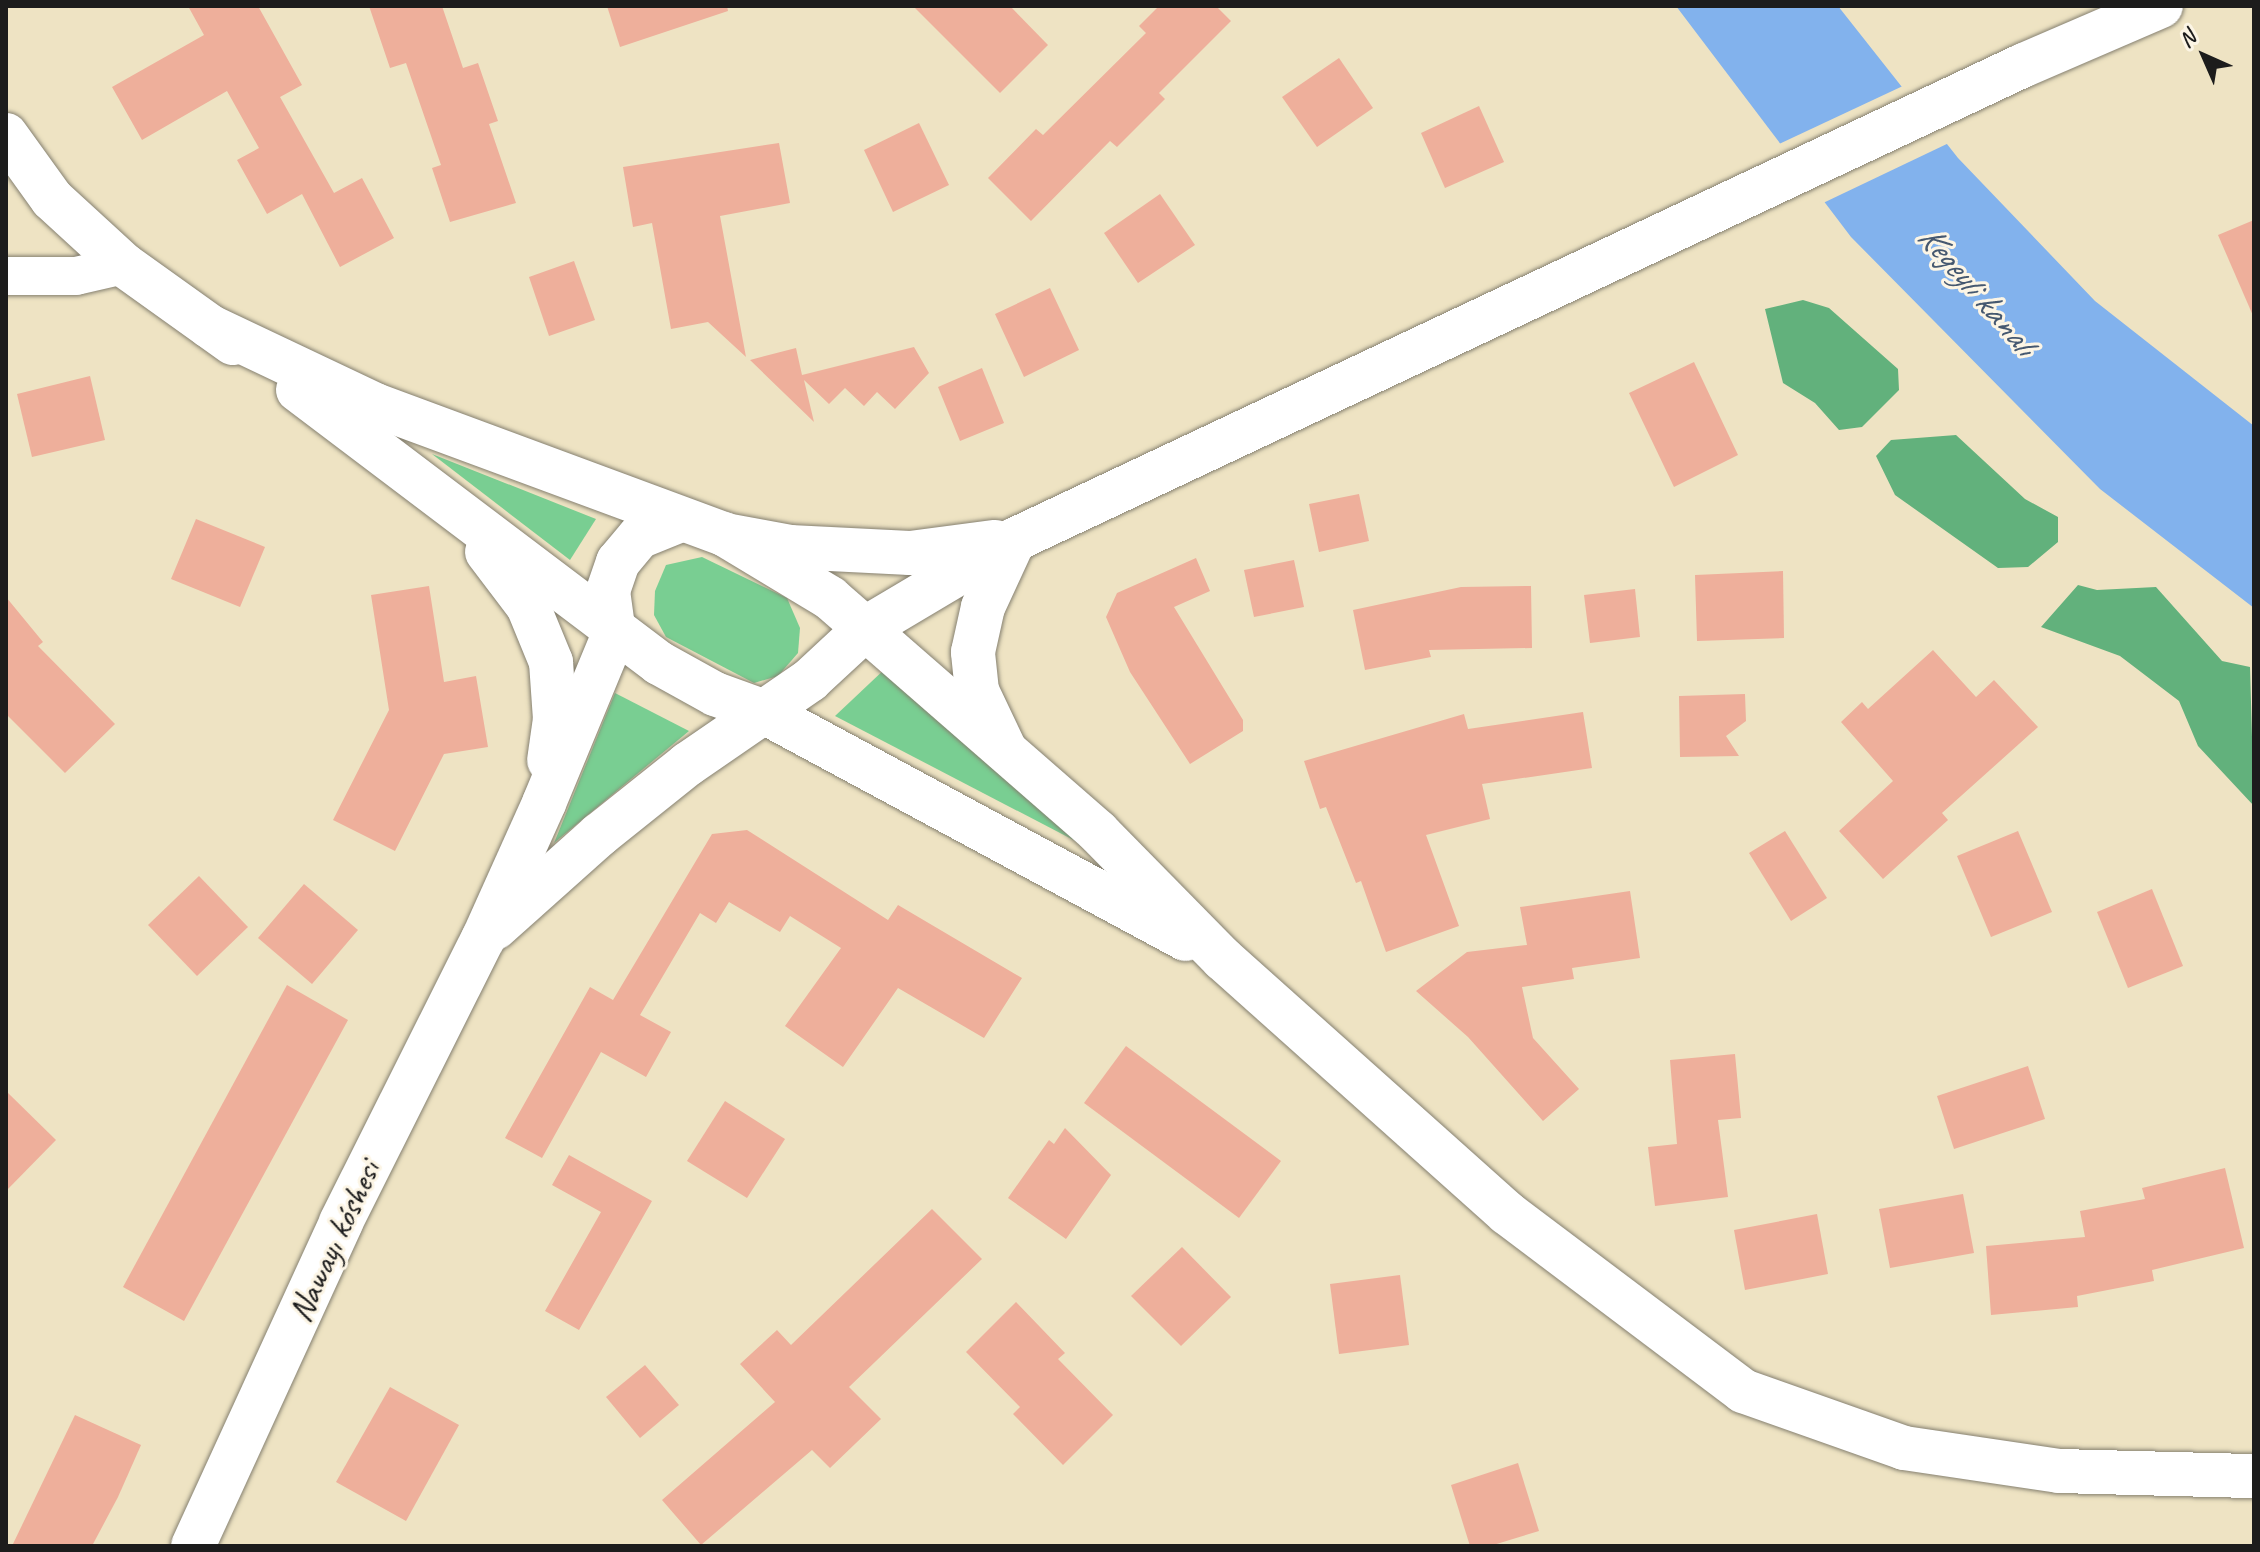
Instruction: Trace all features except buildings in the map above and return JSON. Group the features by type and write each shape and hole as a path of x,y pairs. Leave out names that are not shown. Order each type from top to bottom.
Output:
{"main road":[{"path":"483,939 599,835 762,711 810,680 866,628 1014,540 2024,65 2161,6"},
{"path":"6,135 52,199 124,265 447,499 614,634 715,694 762,711 1223,959"},
{"path":"209,326 375,405 678,521 724,534 790,547 910,553 1014,540"},
{"path":"447,499 528,606 551,662 555,719 544,803"},
{"path":"614,634 608,591 618,562 639,537 678,521"},
{"path":"724,534 789,570 866,628 1098,832 1223,959 1564,1261 1743,1391 1904,1448 2059,1471 2254,1476"},
{"path":"1005,750 977,691 973,652 983,607 1014,540"},
{"name":"Nawayı kóshesi","path":"193,1546 341,1222 483,939 614,634"}],"street":[{"path":"6,276 76,276 124,265"}],"green space":[{"path":"1803,300 1829,308 1898,369 1899,390 1862,427 1839,430 1815,403 1783,383 1765,309"},
{"path":"1956,435 2025,499 2058,517 2058,542 2028,567 1998,568 1895,495 1876,456 1891,440"},
{"path":"432,454 596,519 570,560"},
{"path":"702,557 787,598 800,628 798,653 778,676 754,683 666,637 654,615 655,591 666,565"},
{"path":"2078,585 2097,590 2156,587 2222,661 2250,667 2254,806 2198,746 2179,701 2120,656 2041,627"},
{"path":"887,667 1085,846 835,716"},
{"path":"615,693 689,731 554,843"}],"water":[{"name":"Kegeyli kanalı","path":"1676,6 1838,6 1958,158 2095,301 2254,426 2254,608 2100,489 1851,237"}],"pier":[{"path":"1905,85 1951,142 1821,204 1777,145"}]}
